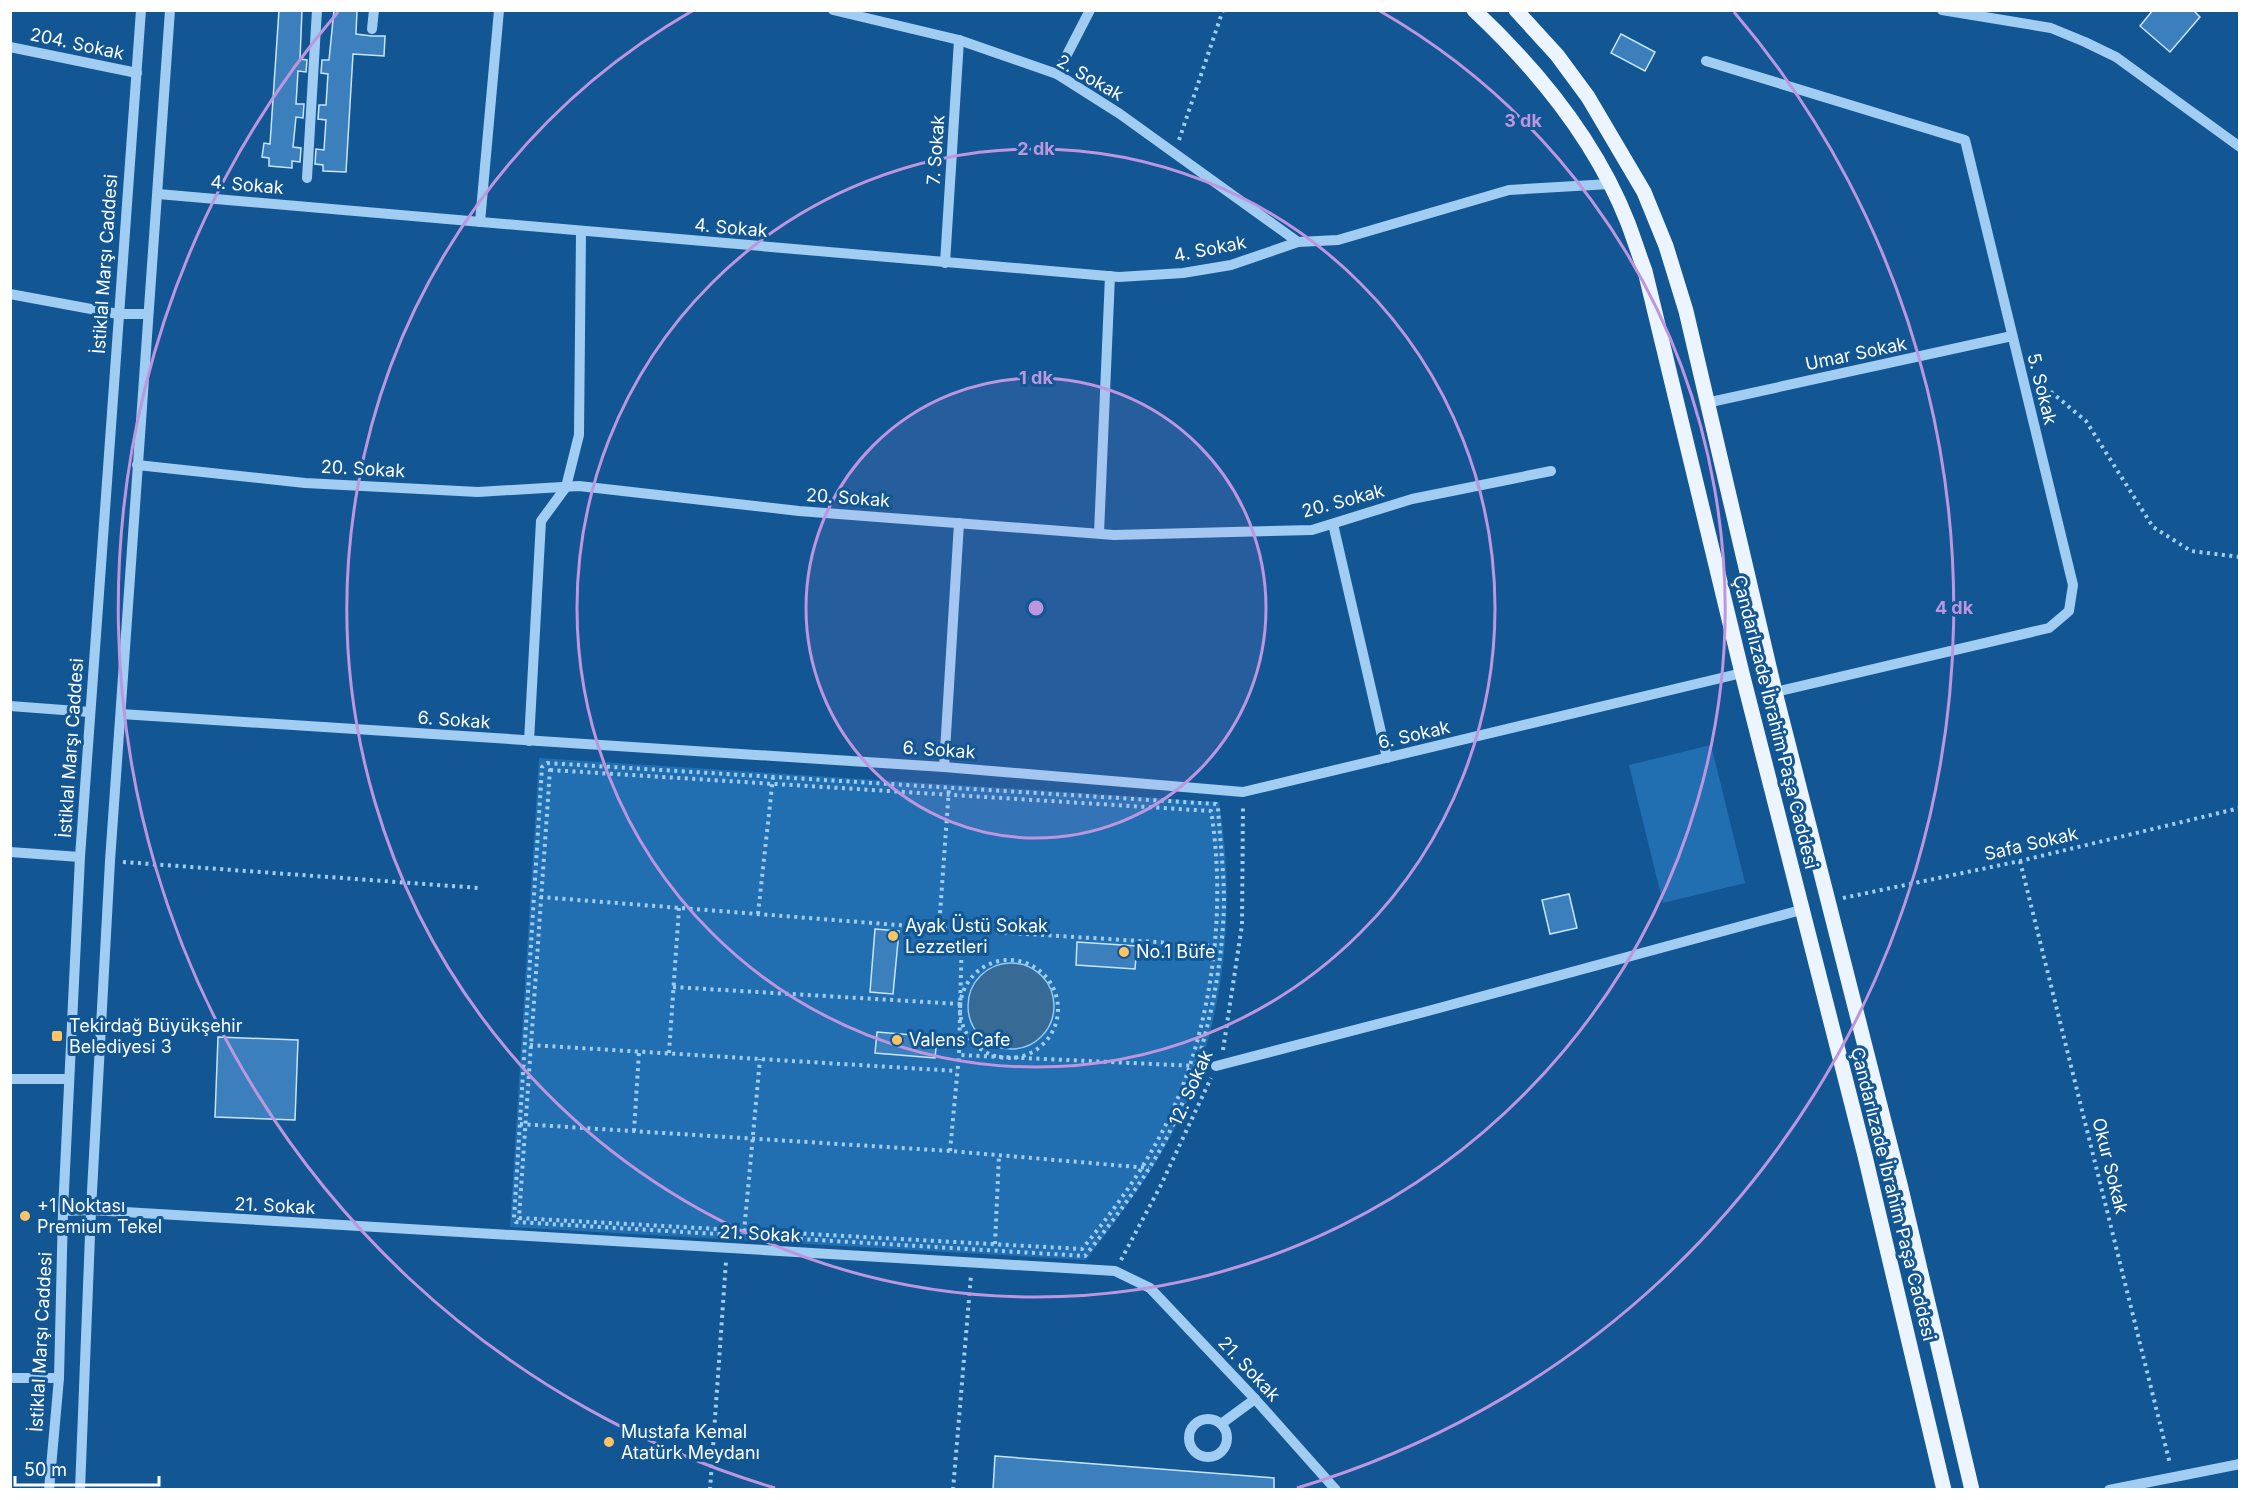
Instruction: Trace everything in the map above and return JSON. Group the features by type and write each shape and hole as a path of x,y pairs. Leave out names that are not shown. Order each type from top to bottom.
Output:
{"main road":[{"name":"Çandarlızade İbrahim Paşa Caddesi","path":"1474,10 1515,52 1560,104 1586,140 1628,222 1645,271 1742,674 1865,1156 1944,1490"},
{"name":"Çandarlızade İbrahim Paşa Caddesi","path":"1516,10 1557,55 1588,98 1644,192 1666,246 1686,311 1775,692 1900,1184 1972,1490"}],"street":[{"name":"İstiklal Marşı Caddesi","path":"49,1490 59,1378 63,1211 80,857 141,10"},
{"path":"80,1490 91,1210 110,861 170,10"},
{"path":"307,178 317,10"},
{"path":"372,29 374,10"},
{"path":"480,222 499,10"},
{"name":"2. Sokak","path":"833,10 959,40 1057,74 1120,114 1298,242"},
{"path":"1057,74 1090,10"},
{"path":"1942,10 2050,28 2085,42 2116,57 2240,147"},
{"name":"7. Sokak","path":"945,263 959,40"},
{"name":"204. Sokak","path":"10,47 136,73"},
{"name":"5. Sokak","path":"1706,61 1965,140 2073,585 2069,611 2049,628 1775,692"},
{"name":"4. Sokak","path":"158,194 1110,276 1183,273 1231,265 1298,242 1338,240 1509,190 1610,184"},
{"path":"529,741 541,521 566,487 579,435 581,231"},
{"path":"1100,533 1110,276"},
{"path":"10,294 118,314 148,314"},
{"name":"Umar Sokak","path":"1706,403 2012,336"},
{"name":"20. Sokak","path":"137,465 305,483 478,492 579,486 800,511 1100,533 1312,530 1412,499 1551,471"},
{"path":"944,767 959,523"},
{"path":"1333,524 1387,758"},
{"name":"6. Sokak","path":"121,714 944,767 1243,792 1742,674"},
{"path":"10,706 90,712"},
{"path":"10,852 80,857"},
{"path":"1216,1066 1801,910"},
{"path":"10,1079 69,1079"},
{"name":"21. Sokak","path":"63,1211 91,1210 1115,1271 1150,1288 1255,1399 1336,1490"},
{"path":"10,1378 59,1378"},
{"path":"1221,1424 1255,1399"},
{"path":"2109,1490 2240,1464"}],"path":[{"path":"1180,138 1223,10"},
{"path":"2020,367 2086,421 2153,527 2191,551 2240,557"},
{"path":"773,777 547,764 542,767 514,1218 516,1222 744,1233 995,1244 1082,1249 1109,1217 1142,1167 1170,1116 1190,1066 1202,1018 1214,945 1216,871 1211,812 550,770 519,1218 744,1233 1085,1256 1112,1222 1149,1168 1177,1117 1196,1066 1213,1000 1221,946 1224,902 1216,804 773,777"},
{"path":"758,914 773,777"},
{"path":"939,928 949,788"},
{"name":"12. Sokak","path":"1115,1271 1161,1185 1223,1051 1242,924 1243,792"},
{"name":"Safa Sokak","path":"1827,902 2020,861 2240,808"},
{"path":"110,861 479,888"},
{"name":"Okur Sokak","path":"2020,861 2173,1477"},
{"path":"534,897 962,930 1221,946"},
{"path":"669,1053 679,908"},
{"path":"950,1152 958,1055 962,930"},
{"path":"1008,960 1031,965 1048,980 1054,990 1058,1012 1051,1036 1033,1053 1009,1059 986,1053 976,1047 963,1027 960,1004 962,992 976,973 996,962 1008,960"},
{"path":"673,987 960,1004"},
{"path":"525,1045 957,1071"},
{"path":"634,1131 639,1052"},
{"path":"958,1055 1196,1066"},
{"path":"744,1233 760,1059"},
{"path":"520,1124 999,1155 1149,1168"},
{"path":"995,1250 999,1155"},
{"path":"710,1490 727,1249"},
{"path":"953,1490 972,1263"}],"shaded area":[{"path":"1711,745 1745,883 1663,903 1629,765"},
{"path":"539,758 1219,802 1225,848 1227,895 1225,942 1210,1035 1196,1079 1178,1123 1139,1189 1086,1260 510,1227"},
{"path":"1011,963 1035,970 1047,982 1054,1006 1047,1030 1035,1042 1011,1049 987,1042 975,1030 968,1006 975,982 987,970"}],"building":[{"path":"279,10 302,10 300,59 307,60 306,72 298,71 296,104 304,104 303,118 296,117 293,147 301,148 300,162 292,161 292,168 269,166 269,158 262,157 264,143 270,144"},
{"path":"334,10 357,10 356,34 385,36 384,56 353,54 346,172 323,171 323,165 315,164 316,149 324,150 326,120 318,119 319,105 326,105 328,74 321,73 322,60 329,60"},
{"path":"2153,10 2193,10 2200,17 2170,52 2140,26"},
{"path":"1621,34 1655,52 1645,71 1611,53"},
{"path":"1569,894 1577,928 1550,934 1542,900"},
{"path":"875,929 899,931 893,994 870,992"},
{"path":"1077,942 1137,946 1135,969 1076,965"},
{"path":"877,1032 937,1037 935,1058 875,1053"},
{"path":"218,1037 298,1040 295,1120 215,1117"},
{"path":"995,1456 1274,1478 1274,1490 993,1490"}],"place":[{"name":"Ayak Üstü Sokak Lezzetleri","path":"893,936"},
{"name":"No.1 Büfe","path":"1124,952"},
{"name":"Tekirdağ Büyükşehir Belediyesi 3","path":"57,1036"},
{"name":"Valens Cafe","path":"897,1040"},
{"name":"+1 Noktası Premium Tekel","path":"25,1216"},
{"name":"Mustafa Kemal Atatürk Meydanı","path":"609,1442"}]}
